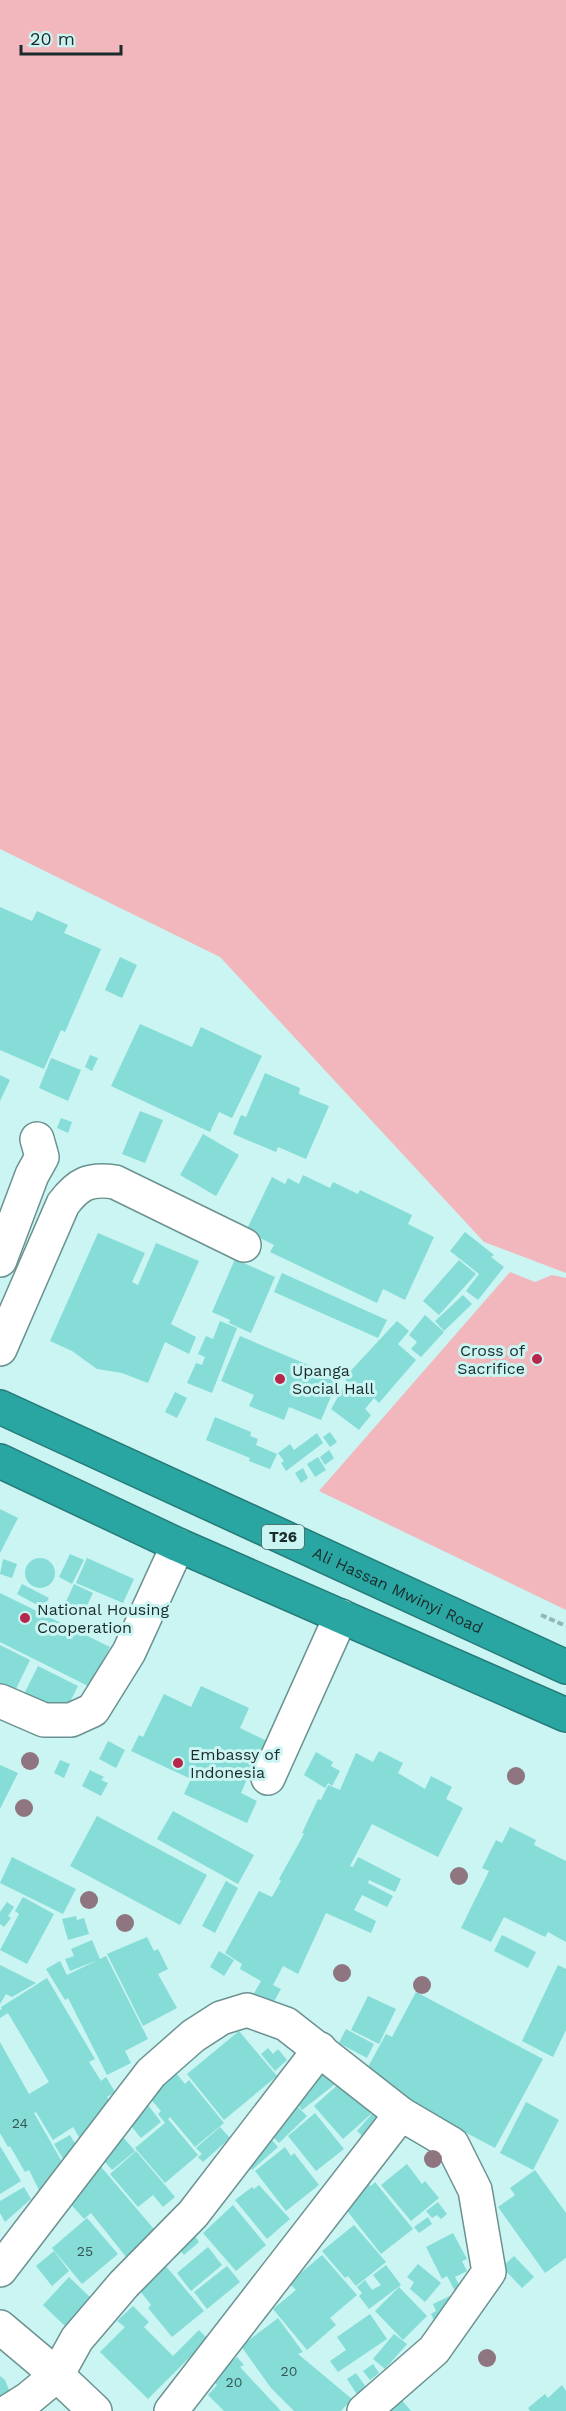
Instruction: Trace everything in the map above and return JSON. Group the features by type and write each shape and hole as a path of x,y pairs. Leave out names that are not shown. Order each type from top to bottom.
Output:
{"highway":[{"name":"Ali Hassan Mwinyi Road","path":"0,1407 566,1667"},
{"path":"0,1461 178,1545 566,1715"}],"street":[{"path":"0,1260 32,1175 42,1157 38,1139"},
{"path":"0,1349 63,1204 80,1185 102,1180 115,1182 244,1245"},
{"path":"0,1701 44,1720 70,1720 93,1710 129,1652 178,1545"},
{"path":"268,1778 341,1616"},
{"path":"0,2270 151,2073 193,2036 221,2018 247,2010 286,2024 401,2114 452,2144 475,2190 489,2272 434,2350 364,2411"},
{"path":"9,2411 28,2399 57,2374 77,2339 124,2284 194,2214 320,2049"},
{"path":"171,2411 401,2114"},
{"path":"0,2327 57,2374 95,2411"}],"shaded area":[{"path":"0,0 566,0 566,1273 484,1242 220,957 0,849"},
{"path":"510,1272 535,1282 552,1275 566,1278 566,1610 319,1491"}],"building":[{"path":"0,907 32,921 37,911 68,925 64,933 101,949 65,1032 61,1030 44,1069 0,1050"},
{"path":"120,957 137,965 122,998 105,990"},
{"path":"140,1024 192,1047 201,1027 262,1056 232,1118 219,1112 210,1132 111,1086"},
{"path":"90,1055 98,1058 92,1071 85,1067"},
{"path":"51,1058 81,1070 68,1101 39,1088"},
{"path":"265,1073 300,1088 299,1094 329,1106 306,1159 278,1147 276,1152 233,1134 241,1115 246,1117"},
{"path":"0,1075 10,1080 0,1101"},
{"path":"140,1111 163,1120 145,1163 122,1154"},
{"path":"61,1118 72,1122 68,1133 57,1128"},
{"path":"203,1134 239,1155 216,1196 180,1175"},
{"path":"303,1175 330,1188 333,1182 358,1194 360,1190 412,1215 408,1224 434,1237 405,1300 383,1289 377,1303 270,1252 274,1245 246,1231 272,1177 285,1184 288,1178 299,1184"},
{"path":"465,1232 494,1255 491,1257 504,1267 478,1300 466,1291 479,1274 450,1251"},
{"path":"98,1233 145,1253 132,1282 138,1285 156,1243 199,1261 171,1324 196,1337 189,1354 165,1342 148,1383 122,1373 97,1369 72,1351 50,1341"},
{"path":"235,1259 275,1277 251,1333 212,1312"},
{"path":"459,1260 476,1274 439,1315 423,1301"},
{"path":"282,1273 387,1320 378,1338 274,1292"},
{"path":"463,1295 472,1304 444,1331 435,1321"},
{"path":"425,1315 444,1332 421,1357 411,1349 417,1342 409,1335"},
{"path":"220,1321 237,1328 212,1393 187,1383 196,1363 202,1365 205,1357 198,1354 206,1336 213,1339"},
{"path":"397,1321 409,1331 398,1344 416,1360 379,1403 374,1398 365,1409 371,1415 359,1430 331,1409 347,1381 344,1378"},
{"name":"Upanga Social Hall","path":"240,1336 339,1378 321,1420 289,1407 284,1420 249,1406 254,1395 221,1381"},
{"path":"175,1392 187,1398 177,1418 165,1412"},
{"path":"215,1417 251,1432 250,1436 258,1439 256,1445 277,1454 270,1469 206,1440"},
{"path":"330,1432 337,1442 330,1447 323,1437"},
{"path":"317,1433 323,1443 286,1471 281,1463 284,1461 278,1453 290,1444 294,1450"},
{"path":"329,1450 334,1458 325,1465 320,1457"},
{"path":"318,1457 326,1470 315,1477 307,1464"},
{"path":"303,1468 308,1478 301,1483 295,1473"},
{"path":"0,1509 18,1518 0,1553"},
{"path":"70,1554 84,1560 72,1584 59,1577"},
{"path":"40,1558 50,1563 55,1573 50,1583 40,1588 30,1583 25,1573 30,1563"},
{"path":"87,1558 134,1579 123,1603 76,1583"},
{"path":"3,1559 17,1564 12,1578 0,1574"},
{"path":"22,1584 49,1598 43,1608 17,1594"},
{"path":"74,1584 93,1593 84,1612 65,1604"},
{"name":"National Housing Cooperation","path":"0,1593 110,1647 90,1687 0,1642"},
{"path":"0,1645 30,1660 13,1695 0,1688"},
{"path":"38,1666 78,1686 64,1714 20,1702"},
{"path":"201,1686 249,1708 240,1728 271,1743 256,1775 250,1772 241,1793 257,1801 247,1823 184,1794 191,1779 131,1751 139,1735 143,1737 164,1694 191,1707"},
{"path":"108,1741 125,1750 116,1768 99,1759"},
{"path":"379,1751 403,1763 398,1773 425,1789 431,1776 452,1787 446,1799 463,1808 438,1857 372,1824 350,1866 353,1867 358,1857 401,1879 395,1892 369,1880 368,1883 393,1896 387,1907 362,1895 354,1910 376,1921 371,1933 326,1913 298,1974 283,1966 273,1985 281,1989 272,2005 253,1995 261,1981 240,1969 242,1964 225,1953 259,1891 272,1897 281,1881 279,1879 304,1834 302,1833 318,1799 321,1800 328,1785 340,1790 356,1753 373,1762"},
{"path":"316,1752 333,1762 331,1766 340,1771 332,1786 328,1783 325,1788 304,1775"},
{"path":"60,1760 70,1764 64,1778 54,1773"},
{"path":"0,1765 18,1773 0,1809"},
{"path":"90,1770 104,1777 101,1780 108,1783 101,1796 82,1786"},
{"path":"173,1811 254,1855 238,1884 157,1839"},
{"path":"97,1816 207,1875 180,1925 70,1866"},
{"path":"510,1827 536,1840 534,1845 566,1861 566,1942 548,1932 545,1937 504,1917 491,1942 461,1928 489,1871 482,1868 496,1840 502,1843"},
{"path":"12,1857 76,1889 63,1914 0,1883"},
{"path":"226,1881 238,1888 215,1933 202,1926"},
{"path":"23,1897 54,1914 27,1964 0,1950 19,1914 15,1911"},
{"path":"7,1902 14,1907 8,1916 11,1918 4,1927 0,1924 0,1912"},
{"path":"76,1916 77,1920 84,1918 89,1934 68,1940 62,1919"},
{"path":"502,1935 536,1952 528,1968 494,1951"},
{"path":"147,1937 154,1951 158,1949 168,1969 158,1974 177,2008 143,2026 107,1954"},
{"path":"92,1940 100,1959 106,1956 148,2039 125,2051 131,2063 107,2075 68,1998 65,2000 46,1969 60,1961 67,1975 98,1960 70,1971 65,1959 74,1956 71,1949"},
{"path":"219,1951 234,1960 224,1976 210,1967"},
{"path":"0,1965 36,1983 12,1997 6,1994 0,2004"},
{"path":"558,1965 566,1969 566,2030 553,2057 522,2041"},
{"path":"47,1978 95,2059 89,2062 101,2081 106,2077 115,2092 107,2097 118,2116 80,2139 73,2127 53,2140 36,2112 34,2113 65,2167 42,2196 29,2170 25,2172 0,2133 0,2042 29,2094 49,2082 8,2013 0,2018 0,2010 1,2007"},
{"path":"416,1992 543,2059 495,2148 362,2078 386,2034 392,2037"},
{"path":"368,1996 396,2009 379,2044 351,2030"},
{"path":"346,2029 374,2044 367,2058 339,2043"},
{"path":"239,2031 277,2076 224,2120 187,2074"},
{"path":"268,2048 273,2054 278,2049 287,2060 275,2071 261,2054"},
{"path":"333,2065 343,2078 302,2110 292,2097"},
{"path":"176,2073 185,2084 189,2080 224,2123 195,2147 170,2117 168,2119 198,2155 165,2183 135,2148 165,2123 158,2114 161,2111 148,2096"},
{"path":"342,2081 371,2114 343,2139 314,2106"},
{"path":"526,2102 559,2120 533,2170 500,2153"},
{"path":"148,2105 161,2122 141,2138 127,2121"},
{"path":"296,2105 307,2116 279,2143 268,2132"},
{"path":"377,2108 385,2116 365,2139 357,2131"},
{"path":"315,2113 344,2149 316,2171 288,2136"},
{"path":"220,2127 230,2138 203,2162 198,2157 202,2154 196,2148"},
{"path":"267,2134 278,2147 252,2170 241,2157"},
{"path":"70,2135 79,2150 63,2159 54,2144"},
{"path":"122,2136 135,2151 112,2170 99,2155"},
{"path":"0,2146 21,2181 0,2194"},
{"path":"285,2147 291,2156 294,2153 319,2185 286,2211 255,2171"},
{"path":"136,2151 175,2197 163,2207 153,2195 138,2207 110,2174"},
{"path":"97,2162 164,2241 135,2268 91,2213 84,2219 61,2193"},
{"path":"407,2164 422,2184 425,2181 439,2198 411,2221 381,2185"},
{"path":"535,2170 566,2213 566,2258 545,2273 498,2207 515,2195 510,2188"},
{"path":"375,2182 413,2229 381,2254 341,2203"},
{"path":"259,2185 290,2219 267,2239 235,2200 252,2187 254,2189"},
{"path":"24,2187 31,2199 5,2222 0,2213 0,2201"},
{"path":"438,2202 447,2214 441,2219 437,2215 432,2218 426,2211"},
{"path":"233,2205 266,2245 236,2271 203,2233"},
{"path":"428,2217 432,2224 419,2233 414,2227"},
{"path":"87,2218 118,2254 82,2284 52,2248"},
{"path":"354,2225 386,2262 356,2286 348,2276 345,2278 322,2251"},
{"path":"193,2233 199,2242 184,2255 177,2246"},
{"path":"453,2233 467,2259 462,2261 467,2271 455,2277 467,2300 436,2324 431,2314 436,2311 433,2304 456,2293 447,2276 442,2279 426,2247"},
{"path":"208,2247 222,2265 191,2291 177,2273"},
{"path":"54,2251 69,2271 52,2286 36,2266"},
{"path":"322,2255 357,2295 330,2318 336,2325 307,2350 273,2309 296,2290 289,2283"},
{"path":"514,2256 534,2277 522,2288 502,2267"},
{"path":"164,2264 204,2311 172,2337 148,2308 151,2305 137,2287"},
{"path":"418,2264 441,2283 425,2302 410,2289 414,2282 407,2277"},
{"path":"386,2265 401,2285 369,2309 359,2296 362,2293 357,2287 365,2280 372,2290 381,2285 373,2275"},
{"path":"227,2266 240,2282 207,2309 194,2292"},
{"path":"69,2277 92,2299 66,2327 43,2305"},
{"path":"399,2287 427,2316 403,2340 375,2311"},
{"path":"133,2306 149,2322 144,2327 173,2356 199,2330 208,2339 148,2399 100,2352 125,2327 117,2321"},
{"path":"370,2314 387,2339 338,2372 330,2361 346,2350 337,2337"},
{"path":"278,2318 303,2352 298,2354 352,2399 341,2411 294,2411 271,2388 241,2346"},
{"path":"394,2334 407,2344 385,2369 373,2359"},
{"path":"237,2357 244,2365 240,2367 281,2411 224,2411 208,2395 217,2385 212,2379"},
{"path":"373,2364 379,2373 370,2380 363,2371"},
{"path":"356,2373 368,2390 358,2396 347,2379"},
{"path":"0,2376 5,2380 9,2396 0,2408"},
{"path":"562,2385 566,2391 566,2411 530,2411 528,2408 545,2394 548,2398"},
{"path":"400,2398 411,2411 391,2411 388,2407"}],"place":[{"name":"Cross of Sacrifice","path":"537,1359"},
{"name":"Upanga Social Hall","path":"280,1379"},
{"name":"National Housing Cooperation","path":"25,1618"},
{"name":"Embassy of Indonesia","path":"178,1763"}]}
